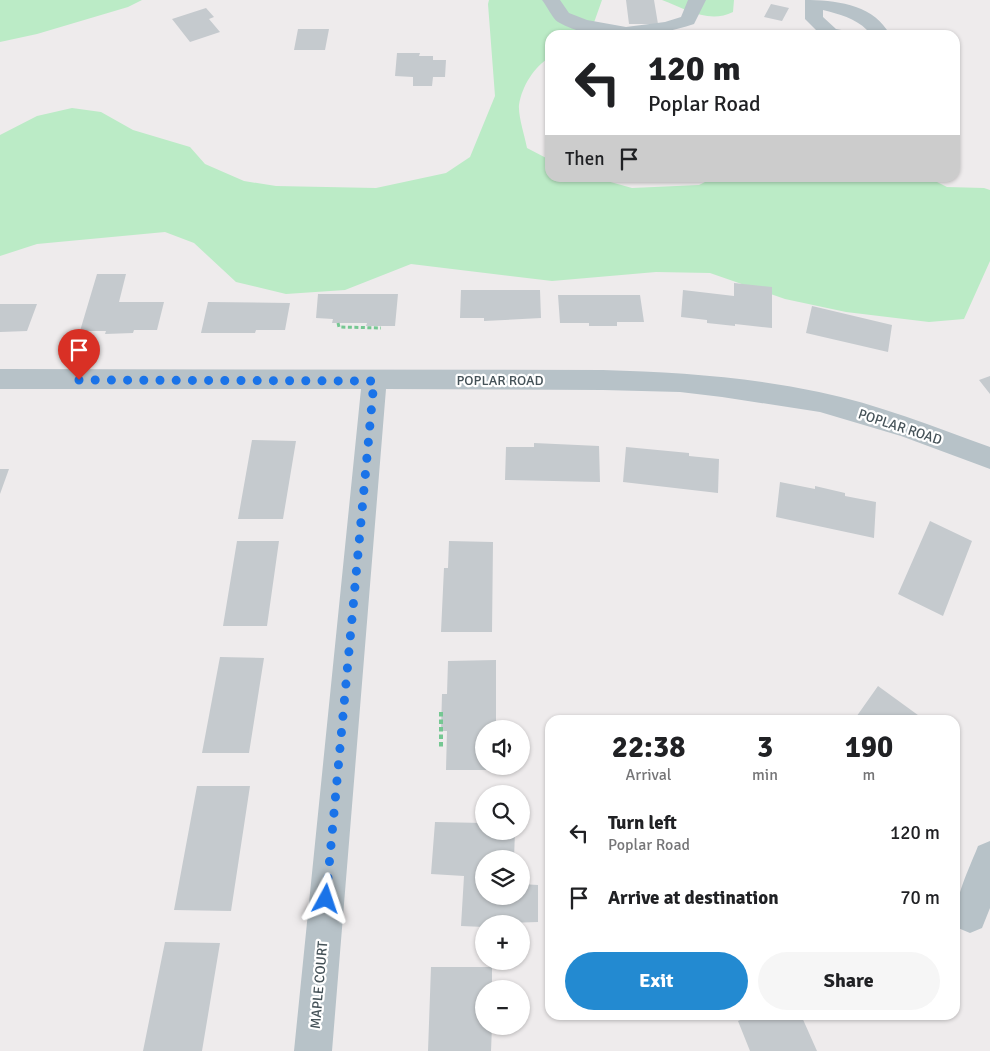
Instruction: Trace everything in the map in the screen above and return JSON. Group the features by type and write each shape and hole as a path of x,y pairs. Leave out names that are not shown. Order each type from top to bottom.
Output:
{"street":[{"path":"551,0 563,17 582,25 610,30"},
{"path":"644,30 688,20 697,0"},
{"path":"826,30 814,19 814,1 855,13 872,22 878,30"},
{"name":"POPLAR ROAD","path":"0,379 643,380 722,387 820,402 906,427 990,458"},
{"name":"MAPLE COURT","path":"313,1051 374,381"},
{"path":"970,916 990,858"}],"path":[{"path":"338,323 339,327 381,328"},
{"path":"441,747 442,712"}],"green space":[{"path":"0,0 142,0 128,7 37,34 0,42"},
{"path":"489,0 602,0 591,30 545,30 545,60 534,72 523,91 519,105 527,148 545,157 545,182 610,182 632,188 699,185 705,182 937,182 947,187 984,188 990,190 990,261 964,319 929,322 846,312 785,299 710,273 656,272 552,281 411,264 345,290 286,294 236,282 194,243 165,232 37,244 0,256 0,135 37,116 72,108 101,112 133,130 190,147 205,164 244,181 276,186 376,188 446,173 470,157 495,96"},
{"path":"662,0 734,0 733,12 724,15 706,16"}],"building":[{"path":"626,0 654,0 658,24 629,24"},
{"path":"771,4 789,8 782,21 764,17"},
{"path":"206,8 214,17 209,19 220,32 190,42 172,19"},
{"path":"298,29 329,29 325,50 294,50"},
{"path":"397,53 420,53 419,56 433,56 433,60 446,60 445,77 433,77 432,86 413,86 413,77 395,76"},
{"path":"97,274 126,274 119,302 164,302 157,330 134,330 133,333 105,334 106,331 80,331"},
{"path":"734,283 772,287 772,328 707,323 707,320 681,317 683,290 734,296"},
{"path":"461,290 540,290 541,318 484,321 484,318 460,318"},
{"path":"318,294 398,294 395,326 366,326 367,323 332,323 333,319 316,318"},
{"path":"558,295 640,295 644,322 617,322 617,326 589,326 589,323 560,323"},
{"path":"208,302 290,303 285,330 256,330 255,333 201,333"},
{"path":"0,304 37,304 27,331 0,332"},
{"path":"812,306 892,325 888,352 806,333"},
{"path":"990,376 990,394 979,380"},
{"path":"252,440 296,441 283,519 238,519"},
{"path":"534,443 599,446 600,482 505,480 506,447 534,447"},
{"path":"626,447 689,453 689,456 719,459 718,493 623,482"},
{"path":"0,469 9,469 0,494"},
{"path":"780,482 815,489 815,486 845,493 845,496 876,502 874,538 776,517"},
{"path":"930,521 972,541 943,616 898,594"},
{"path":"237,541 279,541 267,626 223,626"},
{"path":"449,541 493,542 492,632 441,632 444,568 448,568"},
{"path":"220,657 264,658 249,753 202,753"},
{"path":"496,660 496,720 475,720 475,770 446,770 447,731 441,731 442,694 447,694 448,661"},
{"path":"878,686 918,715 858,715"},
{"path":"197,786 250,786 231,911 174,910"},
{"path":"435,822 475,823 475,840 515,840 514,850 475,850 475,905 530,905 530,885 538,885 538,922 530,922 530,915 475,915 475,927 461,926 464,876 431,874"},
{"path":"165,942 220,943 202,1051 143,1051"},
{"path":"431,967 475,967 475,970 492,970 492,980 475,980 475,1035 492,1035 491,1051 428,1051"},
{"path":"803,1020 817,1051 750,1051 738,1021"}],"route":[{"path":"79,380 374,381 326,899"}]}
